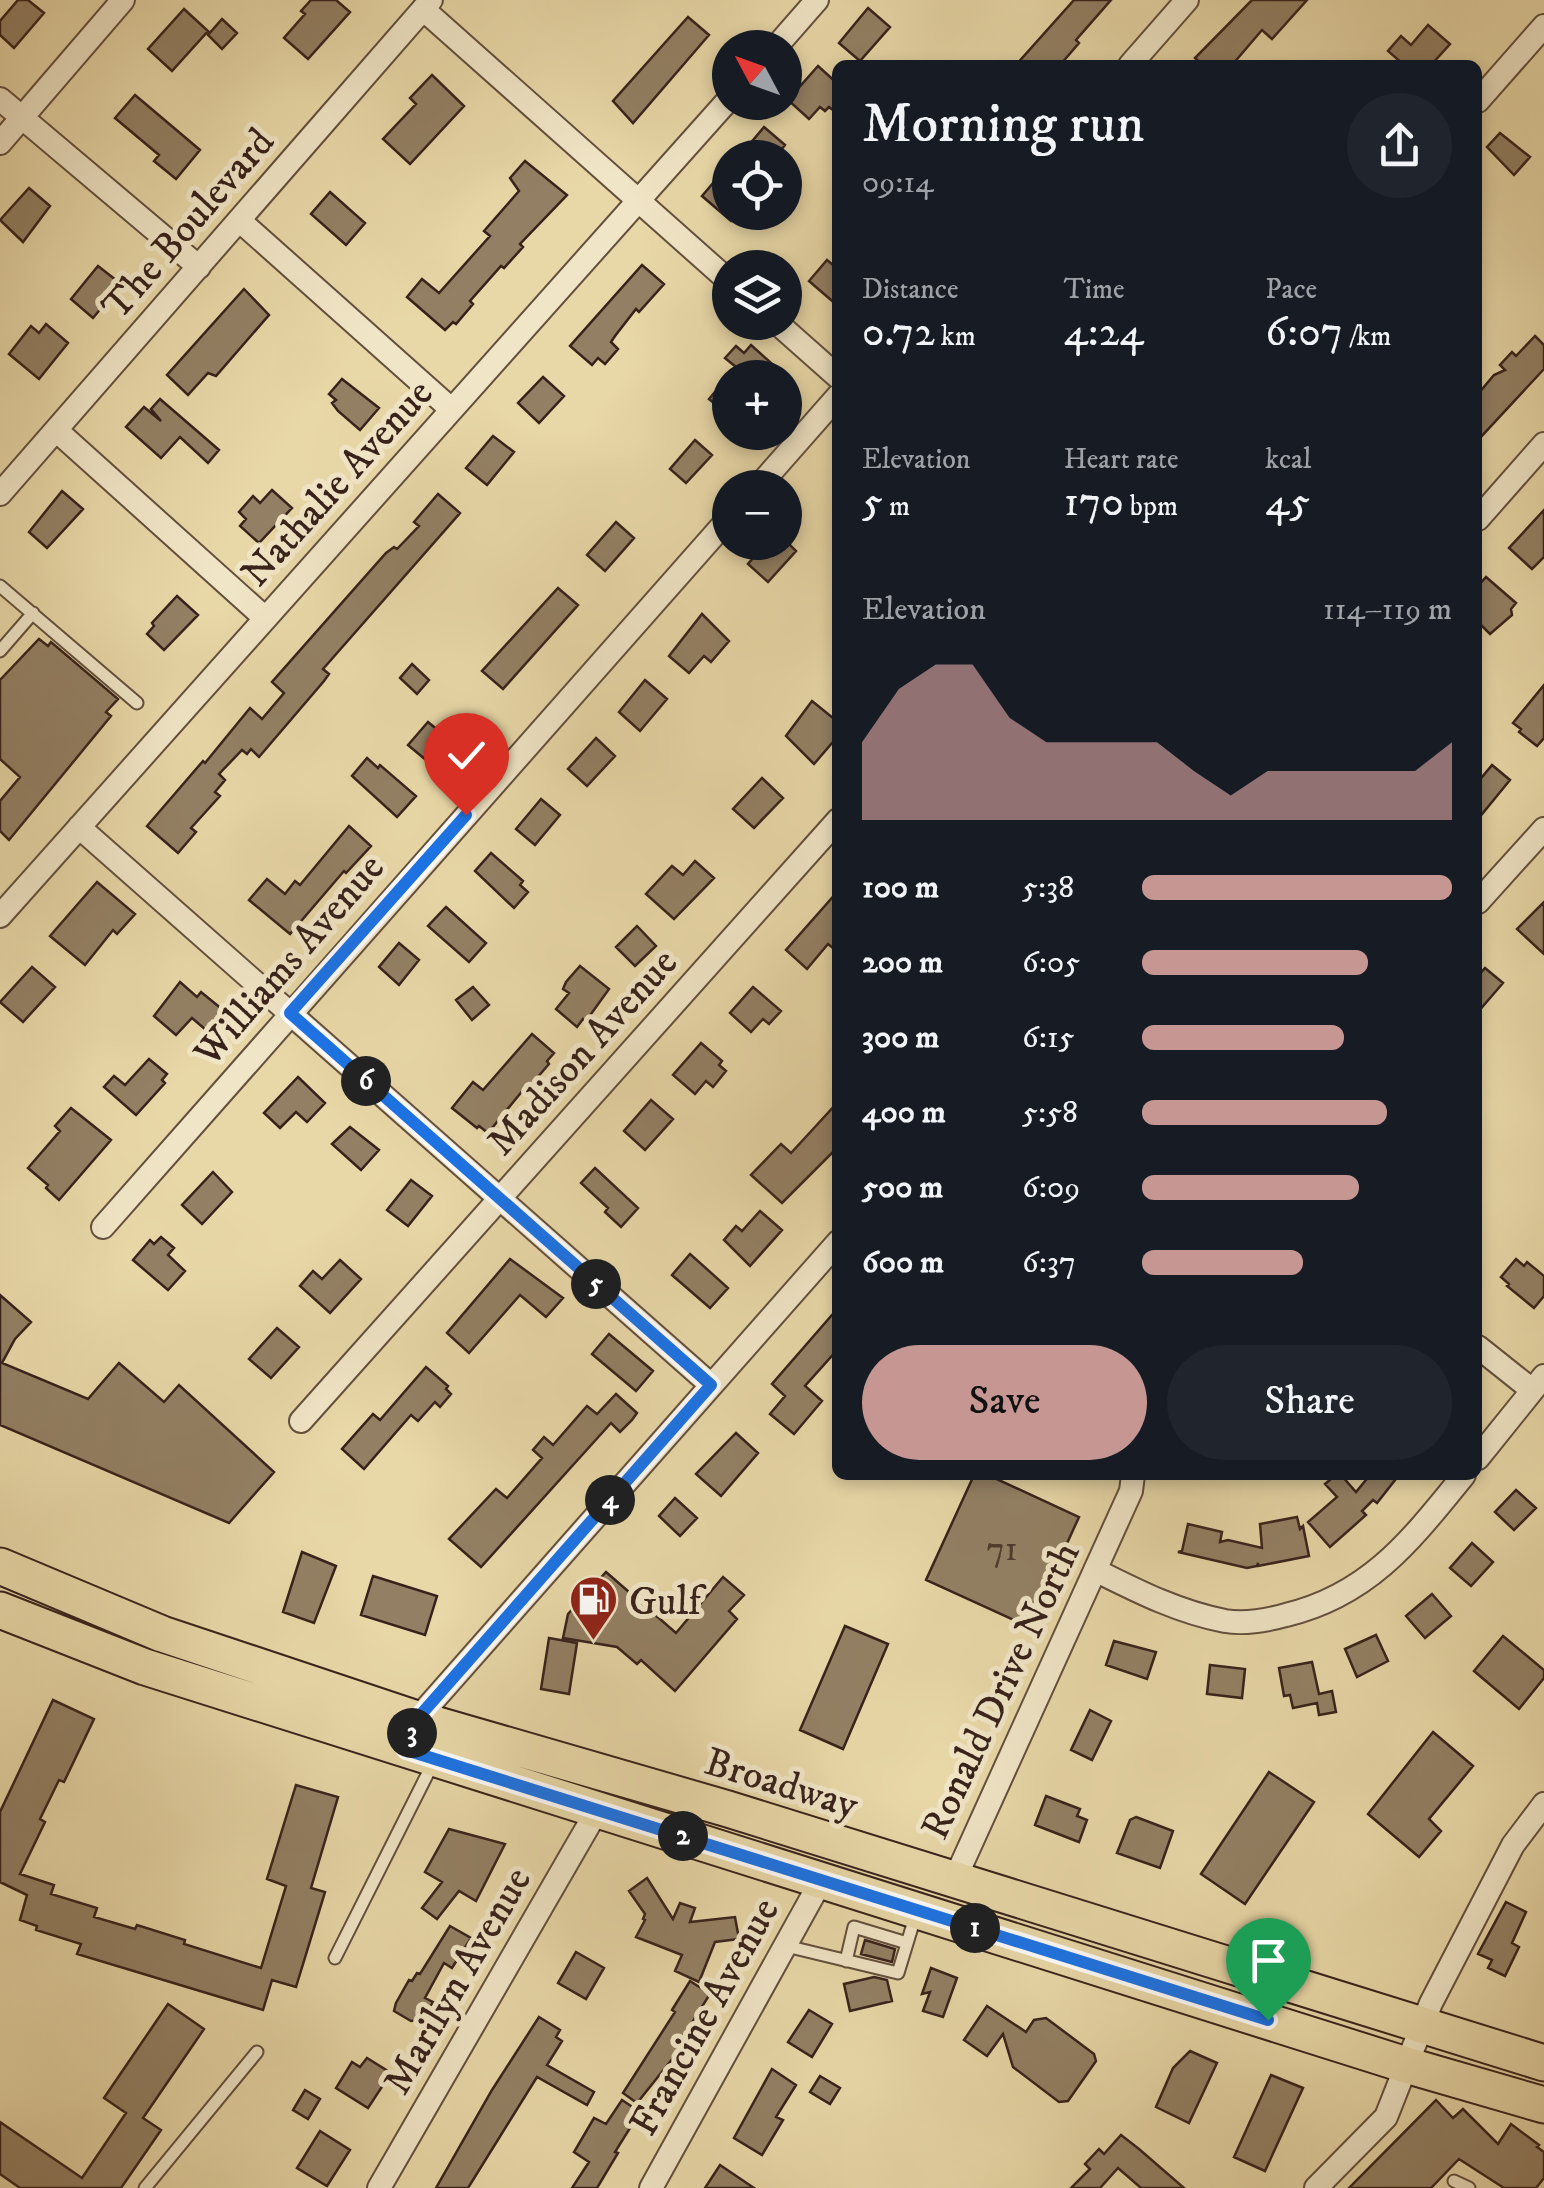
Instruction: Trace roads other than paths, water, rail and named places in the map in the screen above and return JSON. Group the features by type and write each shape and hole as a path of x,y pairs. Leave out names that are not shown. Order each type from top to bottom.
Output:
{"main road":[{"name":"Broadway","path":"0,1566 420,1742 598,1809 820,1881 858,1912 1544,2105"},
{"name":"Broadway","path":"0,1610 145,1668 420,1742 828,1840 1544,2064"},
{"path":"145,1668 162,1634"},
{"path":"676,1834 690,1825 707,1826 798,1856 819,1854 828,1840"},
{"path":"820,1881 851,1864 938,1891 954,1881"}],"street":[{"path":"0,144 123,0"},
{"path":"791,30 817,0"},
{"path":"1134,60 1188,0"},
{"path":"427,4 712,266"},
{"name":"The Boulevard","path":"0,494 427,4"},
{"path":"1482,96 1544,26"},
{"path":"0,99 199,266"},
{"name":"Nathalie Avenue","path":"0,916 712,119"},
{"path":"239,220 451,410"},
{"path":"796,340 832,372"},
{"path":"772,470 832,403"},
{"path":"56,430 264,618"},
{"path":"1482,514 1544,444"},
{"name":"Williams Avenue","path":"103,1227 712,538"},
{"path":"78,827 711,1385"},
{"name":"Madison Avenue","path":"301,1421 832,827"},
{"path":"1482,898 1544,829"},
{"path":"420,1742 711,1385 832,1249"},
{"path":"1482,1350 1538,1383 1482,1453"},
{"name":"Ronald Drive North","path":"954,1881 1131,1492 1132,1480"},
{"path":"1095,1570 1169,1606 1228,1622 1270,1619 1319,1608 1362,1585 1399,1553 1460,1480"},
{"path":"1316,2188 1386,2117 1421,2026 1513,1846 1544,1804"},
{"name":"Marilyn Avenue","path":"379,2188 598,1809"},
{"name":"Francine Avenue","path":"652,2188 820,1881"}],"lane":[{"path":"0,586 137,702"},
{"path":"0,651 33,613"},
{"path":"336,1958 420,1742"},
{"path":"858,1912 879,1938 912,1926"},
{"path":"846,1961 858,1912"},
{"path":"786,1946 846,1961 872,1963 898,1973 912,1926"},
{"path":"146,2188 257,2052"},
{"path":"1454,2181 1469,2188"}],"place":[{"name":"Gulf","path":"594,1642"}]}
